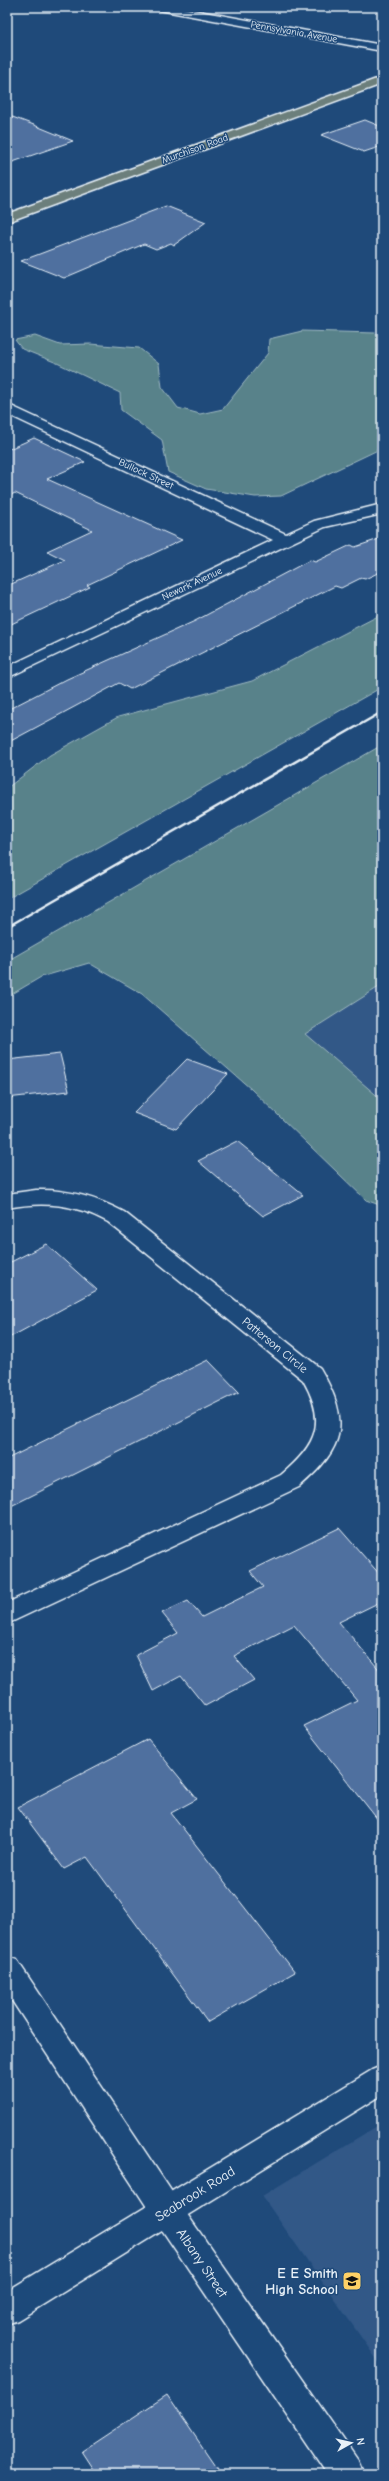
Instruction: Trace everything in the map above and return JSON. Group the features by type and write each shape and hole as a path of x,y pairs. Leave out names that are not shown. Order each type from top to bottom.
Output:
{"main road":[{"name":"Murchison Road","path":"7,218 382,80"}],"street":[{"name":"Pennsylvania Avenue","path":"159,7 382,48"},
{"name":"Bullock Street","path":"9,412 285,540"},
{"name":"Newark Avenue","path":"7,673 320,524 382,509"},
{"name":"Patterson Circle","path":"7,1201 26,1197 51,1196 75,1199 97,1206 116,1217 312,1374 323,1392 329,1410 329,1430 321,1449 309,1466 290,1481 7,1614"},
{"name":"Albany Street","path":"7,1969 166,2211 347,2474"},
{"name":"Seabrook Road","path":"7,2309 382,2079"}],"shaded area":[{"path":"382,985 382,1100 304,1034"},
{"name":"E E Smith High School","path":"382,2123 382,2367 262,2196"}],"green space":[{"path":"302,331 375,333 382,336 382,448 281,496 255,497 206,489 168,472 162,440 121,410 120,393 57,363 22,349 15,340 35,336 60,345 90,344 139,348 159,364 162,387 178,408 200,414 223,409 268,353 269,339"},
{"path":"382,614 382,687 7,899 7,788 50,755 118,717 252,681"},
{"path":"382,745 382,985 305,1034 382,1100 382,1206 366,1200 251,1089 142,994 89,963 41,977 7,997 7,961"}],"building":[{"path":"7,115 34,125 73,141 7,164"},
{"path":"365,120 382,127 382,146 364,152 321,135"},
{"path":"166,206 206,222 174,245 171,243 156,249 144,244 64,278 21,261"},
{"path":"34,438 85,462 47,479 182,540 87,585 90,587 7,626 7,586 65,560 47,551 92,530 15,493 7,497 7,450"},
{"path":"382,538 382,571 365,579 361,578 341,588 335,586 130,689 119,683 7,743 7,710 67,679 195,621 310,560 315,562 351,545 355,547"},
{"path":"60,1054 69,1091 7,1098 7,1060"},
{"path":"187,1059 228,1074 176,1129 134,1113"},
{"path":"237,1141 303,1195 263,1216 198,1161"},
{"path":"46,1244 97,1290 7,1339 7,1264"},
{"path":"208,1360 239,1392 7,1508 7,1459"},
{"path":"339,1528 382,1577 382,1601 339,1622 382,1673 382,1825 304,1726 357,1700 294,1625 234,1656 254,1680 205,1706 181,1676 153,1691 136,1655 178,1633 162,1613 188,1601 202,1617 263,1587 250,1571"},
{"path":"148,1739 197,1799 171,1813 295,1972 208,2022 87,1857 64,1869 18,1807"},
{"path":"167,2395 221,2474 97,2474 82,2451"}],"railway":[{"path":"7,927 382,712"}],"place":[{"name":"E E Smith High School","path":"352,2281"}]}
